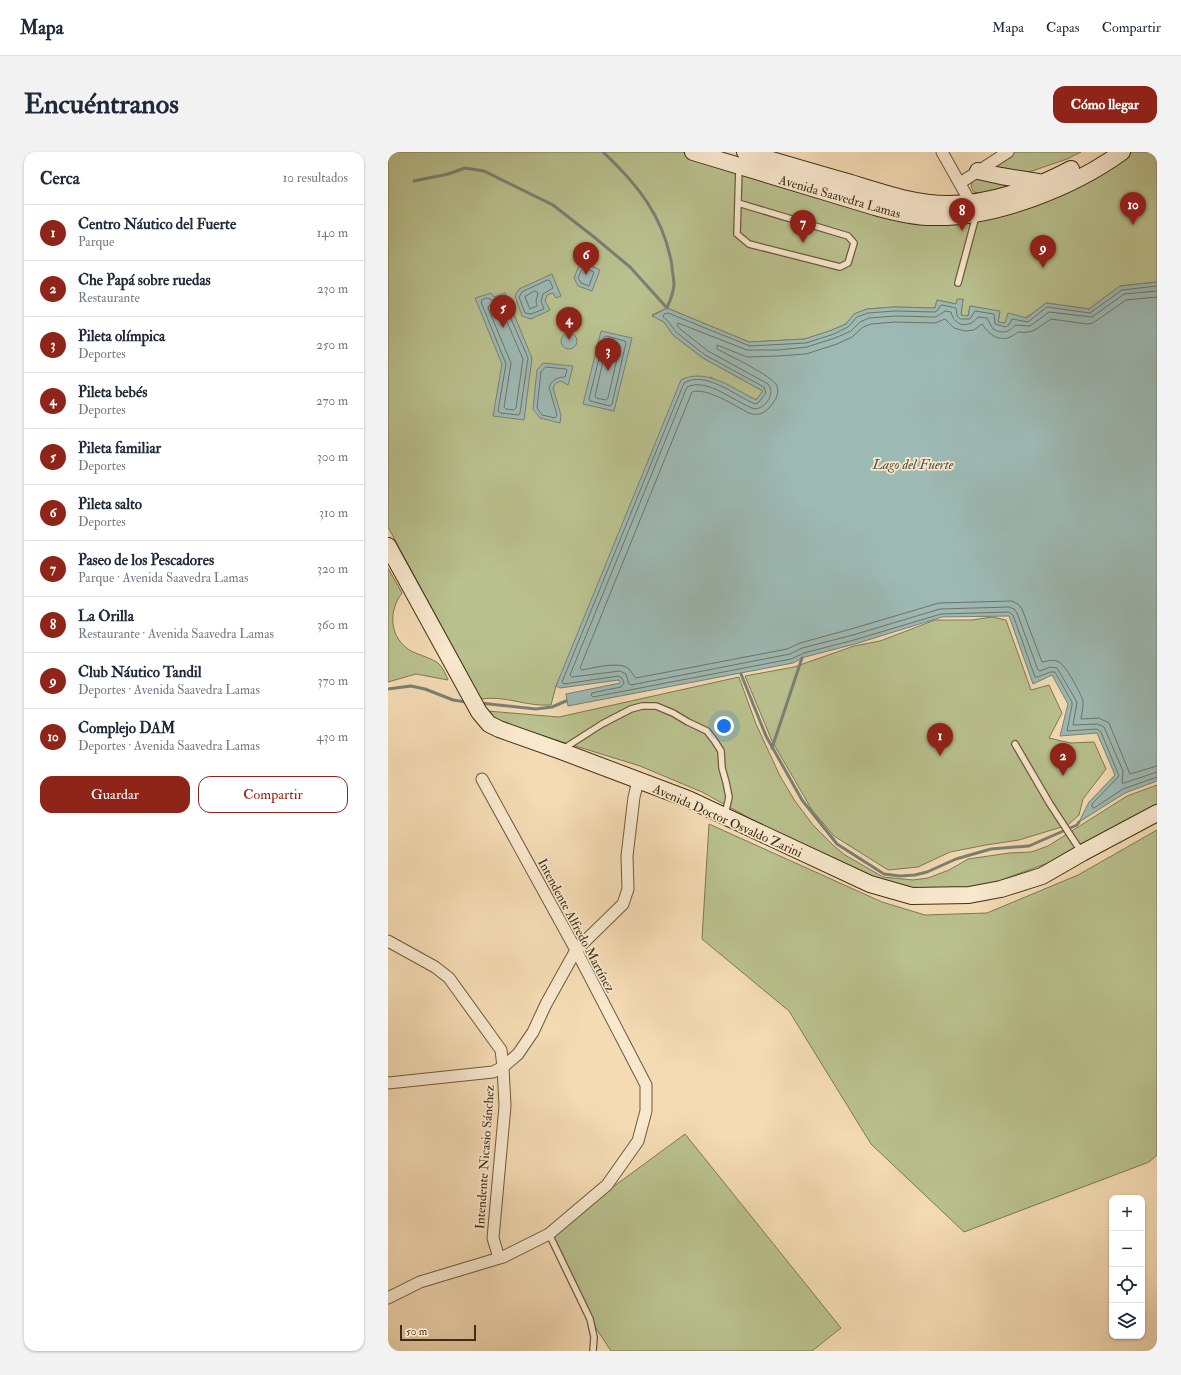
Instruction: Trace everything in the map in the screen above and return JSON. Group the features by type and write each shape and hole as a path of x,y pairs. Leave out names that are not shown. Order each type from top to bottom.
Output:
{"main road":[{"name":"Avenida Saavedra Lamas","path":"692,152 743,157 895,196 932,203 974,208 1017,203 1049,192 1096,168 1122,152"},
{"name":"Avenida Saavedra Lamas","path":"974,208 992,198 1041,183 1102,152"},
{"path":"978,171 1041,183"},
{"name":"Avenida Doctor Osvaldo Zarini","path":"388,546 479,712 493,727 561,750 638,781 688,799 870,884 912,896 969,895 1001,889 1042,876 1157,813"}],"street":[{"path":"942,152 974,208"},
{"path":"960,183 1008,152"},
{"name":"Intendente Alfredo Martínez","path":"482,779 576,950 646,1085 646,1112 638,1141 607,1185 549,1234"},
{"path":"388,1083 493,1072 503,1067 518,1054 533,1032 546,1004 576,950 622,904 628,889 627,856 634,797 638,781"},
{"name":"Intendente Nicasio Sánchez","path":"388,941 435,967 449,978 501,1050 505,1106 493,1238 499,1258"},
{"path":"388,1298 420,1282 499,1258 549,1234"}],"lane":[{"path":"738,204 848,236 854,243 848,264 840,268 749,244 737,234 738,204 743,157"},
{"path":"958,283 974,208"},
{"path":"561,750 602,724 631,709 642,706 656,706 673,713 706,731 721,751 722,768 729,797 725,815"},
{"path":"1015,744 1082,853"},
{"path":"549,1234 590,1319 594,1337 593,1351"}],"green space":[{"path":"388,152 682,152 889,216 1115,165 1132,152 1157,152 1157,282 1120,286 1089,309 1046,303 1018,321 1005,323 998,322 1000,312 970,306 968,316 961,315 963,299 956,304 937,300 935,308 894,307 867,309 854,314 846,324 805,339 749,342 667,308 652,315 664,322 673,335 703,358 763,391 756,400 710,377 556,686 551,705 490,698 481,699 388,527"},
{"path":"1012,152 1081,152 1067,159 1029,172 1006,175 989,165"},
{"path":"979,177 1017,182 996,190 979,194 973,191 971,186 974,179"},
{"path":"388,568 402,593 397,600 393,616 393,624 398,639 411,651 437,662 448,680 416,674 388,682"},
{"path":"992,617 1006,620 1031,690 1049,685 1062,713 1049,738 1070,743 1094,742 1106,769 1083,799 1079,815 1068,825 1019,840 950,852 918,867 888,870 834,836 812,810 772,741 745,676 794,667 854,646 880,641 935,620 972,620"},
{"path":"739,677 756,724 780,776 795,801 813,825 834,846 845,855 883,877 913,880 928,878 949,870 968,859 1009,853 1031,852 1048,846 1127,796 1157,785 1157,807 1068,851 1048,863 976,889 911,889 887,885 780,835 702,792 640,766 498,722 487,711 559,717"},
{"path":"709,824 882,902 925,915 987,913 1078,875 1157,830 1157,1155 1149,1162 964,1232 871,1144 789,1011 702,939"},
{"path":"685,1134 841,1328 812,1351 611,1351 590,1319 549,1234"}],"water":[{"path":"587,264 600,270 592,291 578,286 574,278 578,268"},
{"path":"552,274 561,296 556,298 553,293 547,295 545,301 550,310 531,319 522,316 515,296 519,289"},
{"name":"Lago del Fuerte","path":"1157,282 1157,781 1125,793 1079,822 1089,802 1115,775 1097,733 1060,736 1068,704 1052,675 1033,684 1009,616 942,617 855,644 805,657 793,663 568,706 566,694 620,683 619,680 560,688 556,686 681,380 700,376 710,378 729,385 756,400 763,391 703,358 673,335 664,322 652,316 667,308 749,342 805,339 846,324 854,314 867,309 894,307 935,308 937,300 956,304 957,299 963,299 961,315 968,316 970,306 1000,311 998,322 1005,323 1008,313 1027,318 1046,303 1089,309 1120,286"},
{"path":"491,293 494,297 505,293 532,358 524,420 493,416 502,364 475,298"},
{"path":"601,331 632,338 614,411 583,404"},
{"path":"569,333 576,338 577,341 572,348 569,349 562,344 561,341 566,334"},
{"path":"543,363 573,366 568,385 561,381 556,383 553,388 561,415 560,423 540,418 533,409 537,370"}],"waterway":[{"path":"603,152 616,164 648,203 663,232 672,266 674,282 673,293 667,308"},
{"path":"414,181 448,174 465,168 484,171 553,205 630,267 667,308"},
{"path":"772,748 802,658"},
{"path":"741,674 766,736 802,800 837,844 884,874 900,876 915,875 927,872 956,859 991,849 1029,846 1077,825 1079,822"},
{"path":"388,689 411,686 425,689 453,700 466,702"},
{"path":"480,703 536,709 552,707 566,701"}],"place":[{"name":"Complejo DAM","path":"1133,225"},
{"name":"La Orilla","path":"962,231"},
{"name":"Paseo de los Pescadores","path":"803,243"},
{"name":"Club Náutico Tandil","path":"1043,268"},
{"name":"Pileta salto","path":"586,275"},
{"name":"Pileta familiar","path":"503,328"},
{"name":"Pileta bebés","path":"569,340"},
{"name":"Pileta olímpica","path":"608,371"},
{"name":"Centro Náutico del Fuerte","path":"940,756"},
{"name":"Che Papá sobre ruedas","path":"1063,776"}]}
